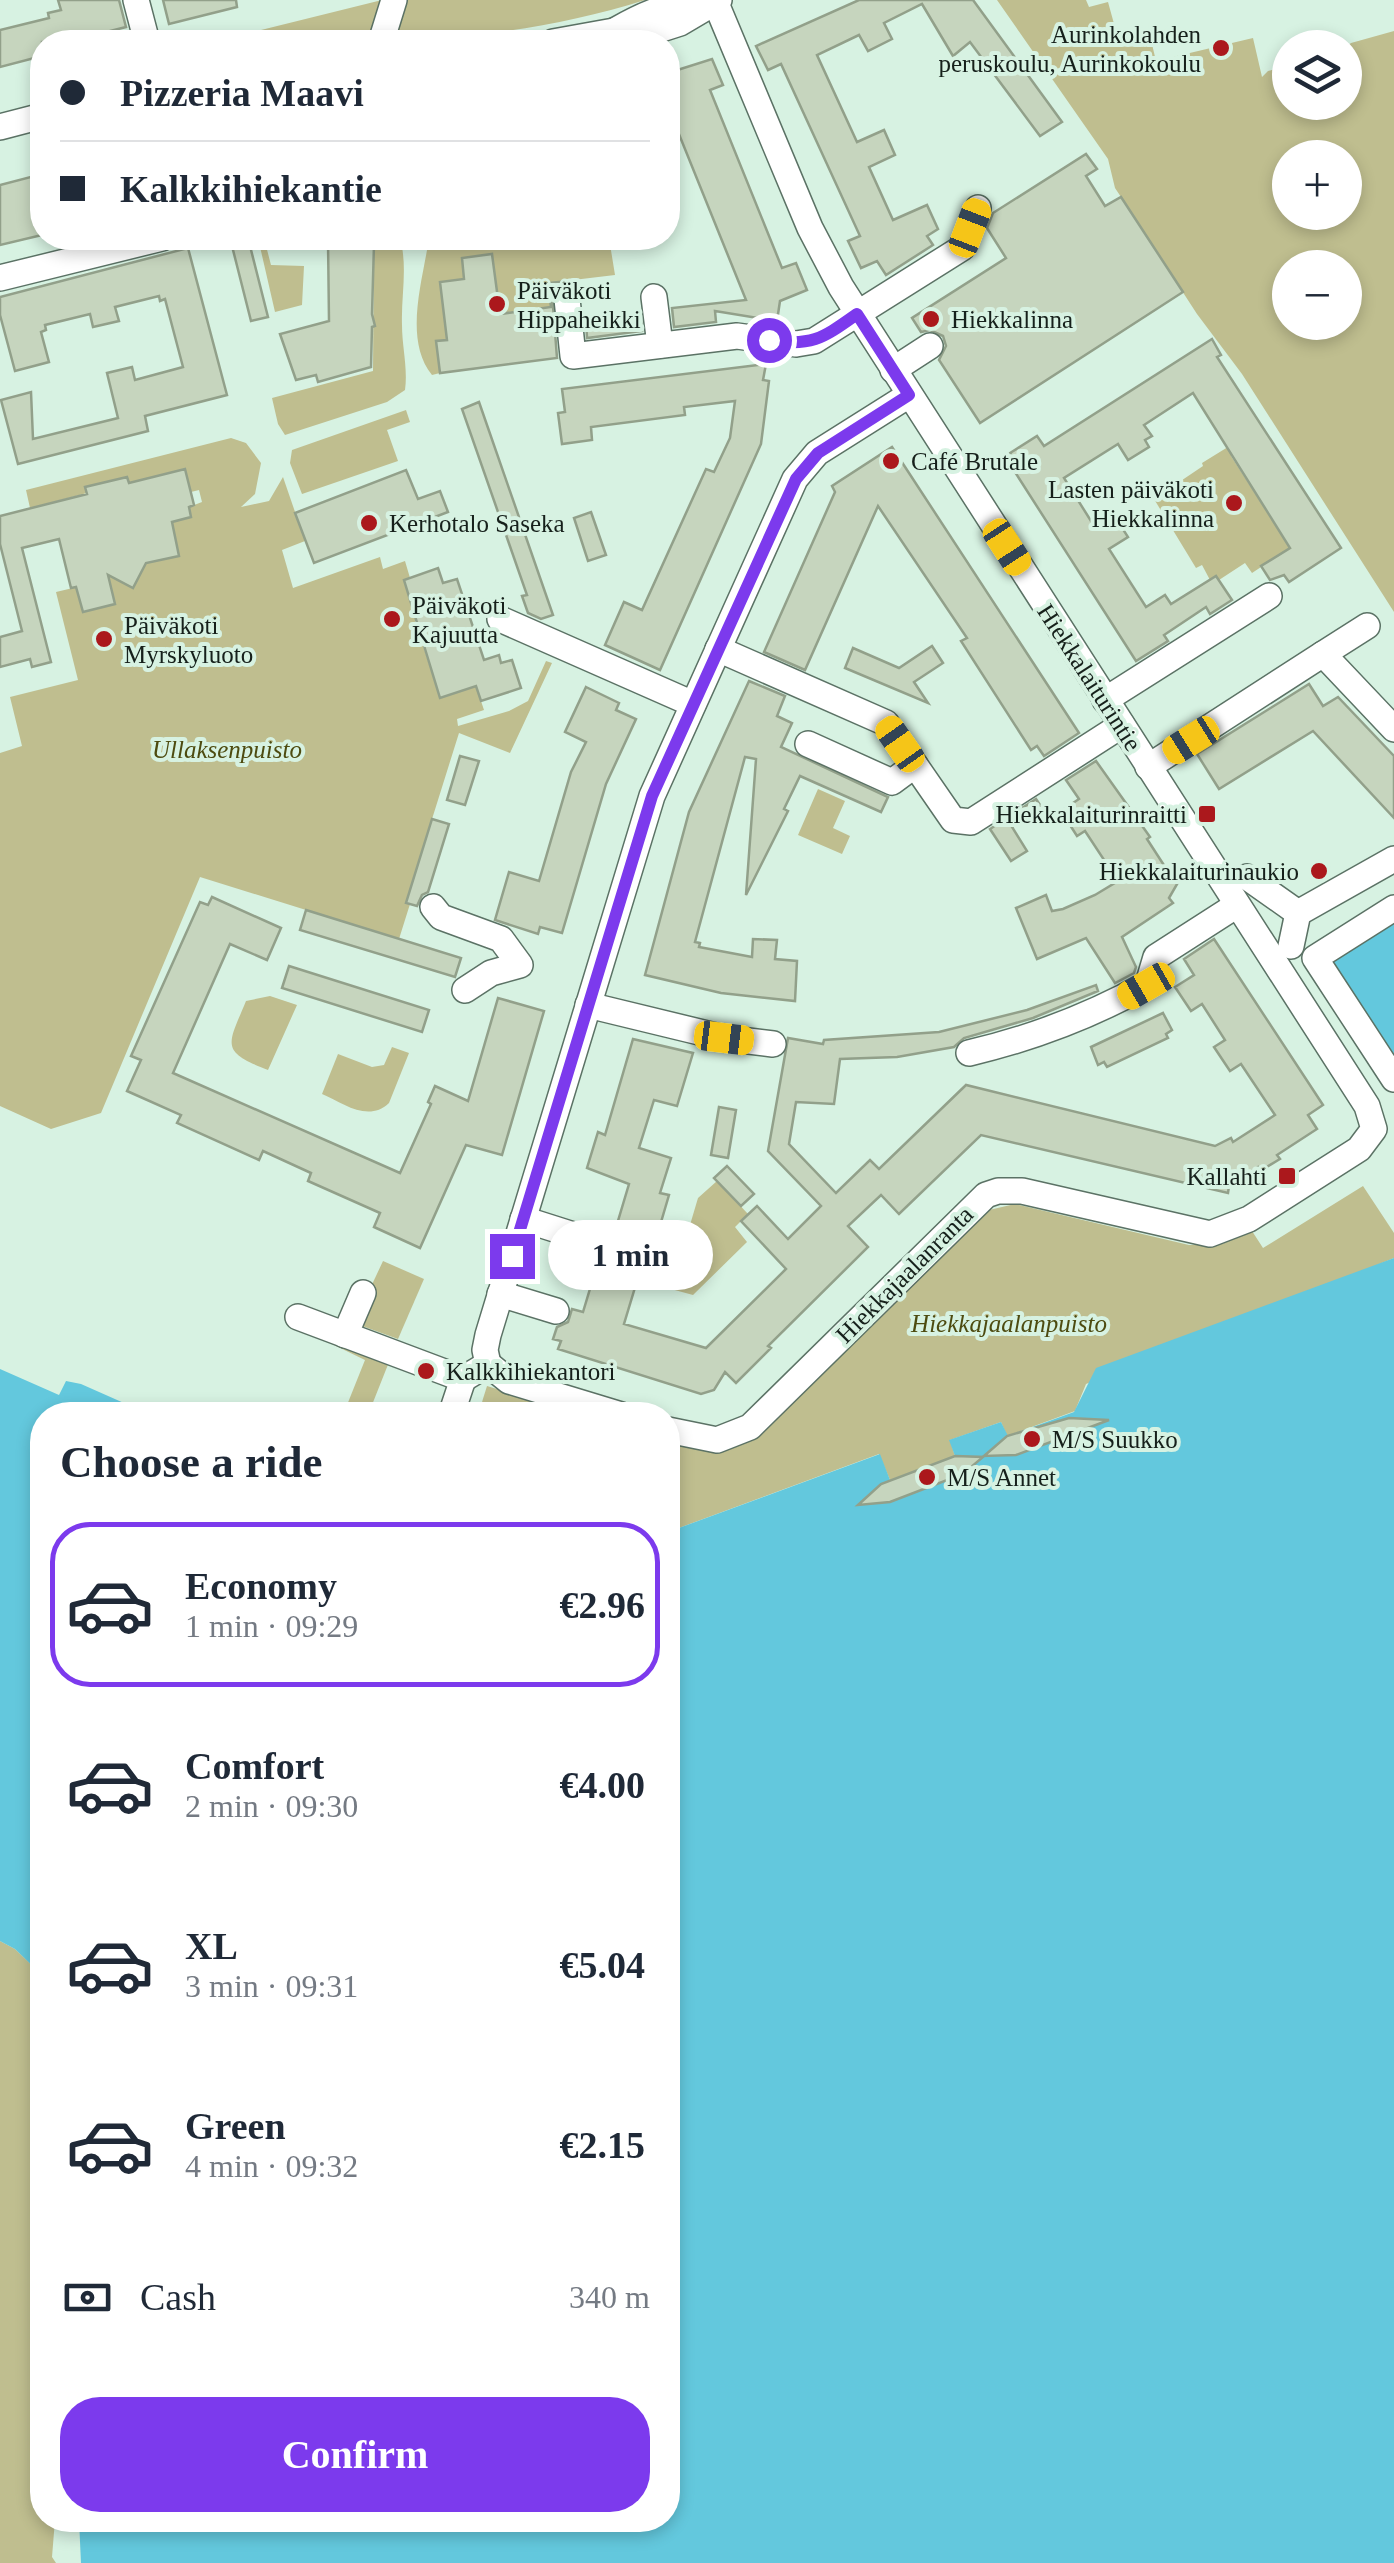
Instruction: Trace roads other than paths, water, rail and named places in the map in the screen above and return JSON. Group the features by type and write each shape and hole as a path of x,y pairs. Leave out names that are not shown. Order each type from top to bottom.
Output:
{"street":[{"path":"136,0 144,30"},
{"path":"385,30 394,0"},
{"path":"660,30 717,1"},
{"name":"Hiekkalaiturintie","path":"717,1 810,228 857,314 1367,1106 1374,1129"},
{"path":"0,127 30,119"},
{"path":"567,299 573,356 737,336 803,344 824,337 962,248 978,208"},
{"path":"0,278 113,250"},
{"path":"654,297 660,345"},
{"path":"893,370 930,346"},
{"path":"579,1402 509,1380 488,1364 485,1350 652,796 802,468 818,453 909,395"},
{"path":"1106,700 1269,596"},
{"path":"500,619 693,704"},
{"path":"1148,767 1366,626"},
{"path":"718,649 886,723 952,820 971,822 1122,725"},
{"path":"1323,654 1394,729"},
{"path":"808,744 892,782 915,765"},
{"path":"1291,946 1298,913 1394,860"},
{"path":"1247,877 1298,913"},
{"path":"969,1053 1023,1039 1104,1009 1148,984 1156,957 1238,905"},
{"path":"433,907 441,918 502,939 520,965 491,973 465,990"},
{"path":"1394,908 1314,958 1394,1079"},
{"path":"588,1005 724,1038 772,1044"},
{"name":"Hiekkajaalanranta","path":"680,1432 718,1440 750,1427 986,1195 1022,1192 1210,1234 1248,1220 1358,1149 1374,1129"},
{"path":"523,1219 586,1239"},
{"path":"344,1335 363,1293"},
{"path":"500,1294 556,1311"},
{"path":"298,1317 463,1380"},
{"path":"455,1402 463,1380 488,1364"}],"water":[{"path":"1394,921 1394,1064 1329,962"},
{"path":"1394,1258 1394,2563 81,2563 80,2532 680,2532 680,1528 880,1454 890,1480 955,1456 949,1440 1001,1422 1008,1436 1074,1412 1096,1368"},
{"path":"0,1369 59,1395 66,1381 122,1402 30,1402 30,1963 0,1941"}],"place":[{"name":"Aurinkolahden peruskoulu, Aurinkokoulu","path":"1221,48"},
{"name":"Päiväkoti Hippaheikki","path":"497,304"},
{"name":"Hiekkalinna","path":"931,319"},
{"name":"Café Brutale","path":"891,461"},
{"name":"Lasten päiväkoti Hiekkalinna","path":"1234,503"},
{"name":"Kerhotalo Saseka","path":"369,523"},
{"name":"Päiväkoti Kajuutta","path":"392,619"},
{"name":"Päiväkoti Myrskyluoto","path":"104,639"},
{"name":"Hiekkalaiturinraitti","path":"1207,814"},
{"name":"Hiekkalaiturinaukio","path":"1319,871"},
{"name":"Kallahti","path":"1287,1176"},
{"name":"Kalkkihiekantori","path":"426,1371"},
{"name":"M/S Suukko","path":"1032,1439"},
{"name":"M/S Annet","path":"927,1477"}],"park label":[{"name":"Ullaksenpuisto","path":"227,749"},
{"name":"Hiekkajaalanpuisto","path":"1009,1323"}]}
